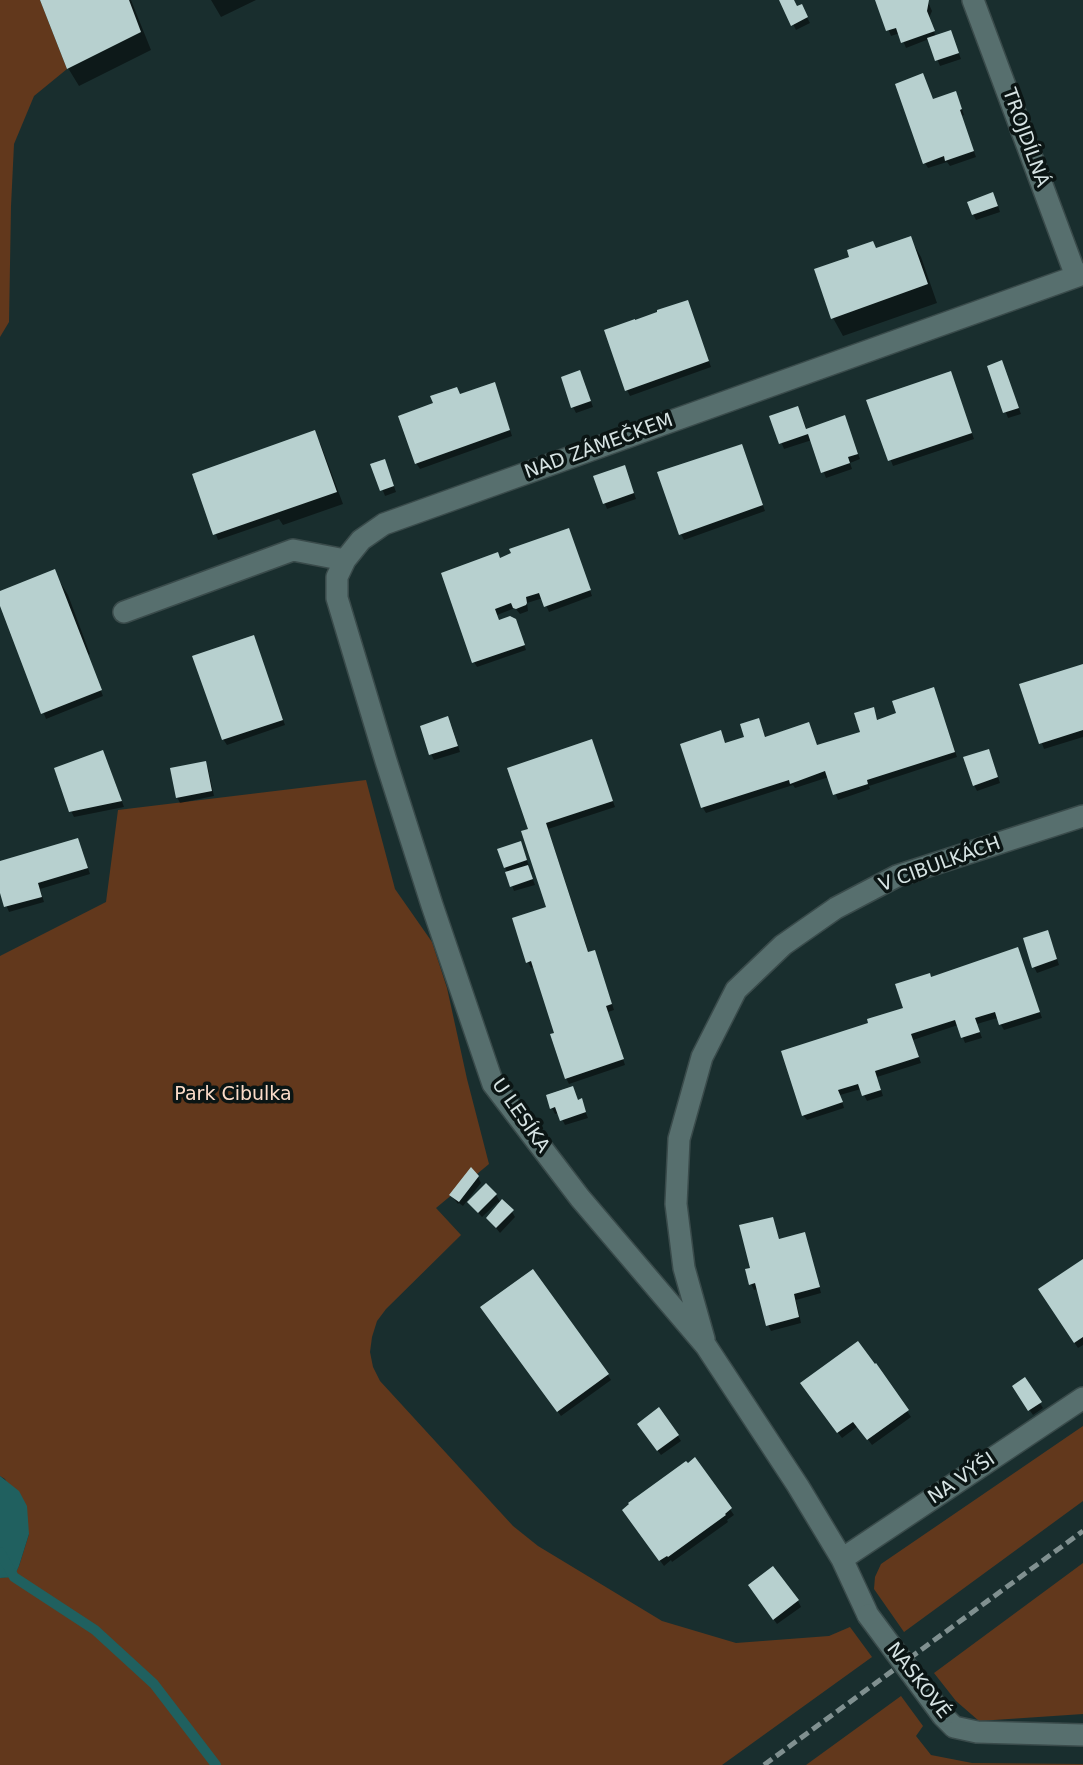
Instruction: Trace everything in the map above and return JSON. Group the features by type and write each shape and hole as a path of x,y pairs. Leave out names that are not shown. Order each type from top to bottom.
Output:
{"street":[{"name":"TROJDÍLNÁ","path":"973,0 1079,275"},
{"name":"NAD ZÁMEČKEM","path":"345,560 361,540 384,524 1079,275"},
{"path":"124,612 293,550 345,560"},
{"name":"U LESÍKA","path":"345,560 337,577 337,598 432,905 493,1084 580,1198 706,1346 798,1486 842,1559"},
{"name":"V CIBULKÁCH","path":"706,1346 684,1268 676,1204 679,1139 702,1057 736,990 783,945 836,908 897,876 1083,816"},
{"name":"NA VÝŠI","path":"842,1559 1083,1398"},
{"name":"NASKOVÉ","path":"842,1559 867,1615 954,1727 977,1732 1083,1735"}],"green space":[{"path":"0,0 40,0 67,69 34,96 14,144 9,322 0,337"},
{"name":"Park Cibulka","path":"366,780 395,889 432,942 447,988 489,1164 436,1208 461,1235 377,1321 370,1352 380,1381 513,1526 538,1546 662,1621 736,1643 829,1636 850,1627 872,1657 722,1765 0,1765 0,1578 14,1576 29,1534 5,1479 0,1476 0,956 106,902 118,810"},
{"path":"1083,1426 1083,1501 904,1632 874,1589 875,1577 881,1564"},
{"path":"1083,1563 1083,1714 979,1721 956,1701 934,1673"},
{"path":"901,1696 923,1726 916,1736 931,1755 972,1763 1083,1765 806,1765"}],"water":[{"path":"0,1476 19,1491 27,1506 29,1534 14,1577 0,1578"}],"building":[{"path":"40,0 129,0 141,32 67,69"},
{"path":"779,0 794,0 797,6 802,4 808,17 791,26"},
{"path":"875,0 929,0 927,11 935,31 901,43 896,28 886,31"},
{"path":"951,30 959,53 935,61 927,38"},
{"path":"923,73 933,99 956,91 974,151 945,161 944,156 923,164 895,84"},
{"path":"993,192 998,206 972,215 967,202"},
{"path":"911,236 928,284 831,319 814,269 849,257 847,250 873,241 876,248"},
{"path":"688,300 709,361 625,391 604,330"},
{"path":"1002,360 1019,408 1003,413 987,366"},
{"path":"580,370 591,401 571,408 561,377"},
{"path":"951,371 972,433 888,461 866,400"},
{"path":"495,382 510,430 415,464 398,416 433,403 430,396 457,387 460,394"},
{"path":"798,406 806,429 845,415 858,454 848,457 850,463 821,473 808,434 779,444 769,416"},
{"path":"315,430 337,492 213,535 192,474"},
{"path":"742,444 763,505 679,535 657,472"},
{"path":"385,459 394,486 380,491 370,464"},
{"path":"625,465 634,493 603,504 593,476"},
{"path":"569,528 591,590 544,607 539,593 526,597 526,605 516,609 511,603 495,609 499,620 510,616 516,619 525,645 472,663 441,573 498,552 500,558 511,553 509,549"},
{"path":"55,569 102,690 41,714 0,606 0,591"},
{"path":"254,635 283,720 222,740 192,656"},
{"path":"1083,664 1083,730 1039,744 1019,684"},
{"path":"934,687 955,752 867,780 868,784 833,795 825,771 790,784 789,780 701,808 680,744 721,730 725,743 744,737 740,724 759,718 765,737 809,722 817,745 860,732 854,713 874,707 877,720 896,713 892,701"},
{"path":"448,716 458,746 429,755 420,726"},
{"path":"592,739 613,801 546,823 588,952 595,950 612,1004 606,1006 624,1059 565,1079 550,1034 554,1033 531,961 526,963 512,918 546,907 521,831 528,829 507,768"},
{"path":"989,749 998,777 973,786 963,757"},
{"path":"103,750 122,801 69,812 54,768"},
{"path":"206,761 212,791 176,798 170,768"},
{"path":"78,838 88,868 38,883 42,897 4,907 0,893 0,861"},
{"path":"521,841 527,860 504,868 497,849"},
{"path":"528,865 533,879 510,887 505,872"},
{"path":"1048,930 1057,959 1032,968 1023,938"},
{"path":"1018,947 1040,1012 999,1025 995,1012 975,1018 980,1032 961,1038 955,1020 911,1034 919,1057 875,1071 881,1090 862,1096 858,1084 838,1090 843,1102 802,1116 781,1051 868,1023 867,1019 903,1008 895,984 930,973 931,977"},
{"path":"573,1086 578,1100 582,1098 586,1112 560,1121 555,1107 550,1109 546,1095"},
{"path":"471,1167 479,1176 459,1202 449,1195"},
{"path":"486,1183 497,1194 478,1213 467,1202"},
{"path":"502,1199 514,1210 496,1228 486,1218"},
{"path":"773,1217 779,1239 805,1232 820,1287 794,1294 799,1317 766,1326 755,1283 749,1285 745,1269 750,1268 739,1225"},
{"path":"1083,1259 1083,1337 1074,1343 1038,1289"},
{"path":"533,1269 609,1374 557,1412 480,1307"},
{"path":"858,1341 909,1410 867,1440 853,1422 837,1433 800,1383"},
{"path":"1025,1377 1042,1402 1028,1411 1012,1386"},
{"path":"659,1407 679,1435 657,1451 637,1424"},
{"path":"695,1457 732,1508 726,1515 659,1561 622,1510 628,1503"},
{"path":"773,1566 799,1600 773,1620 748,1585"}],"waterway":[{"path":"0,1552 14,1577 95,1630 154,1684 216,1765"}],"railway":[{"path":"764,1765 1083,1531"}]}
